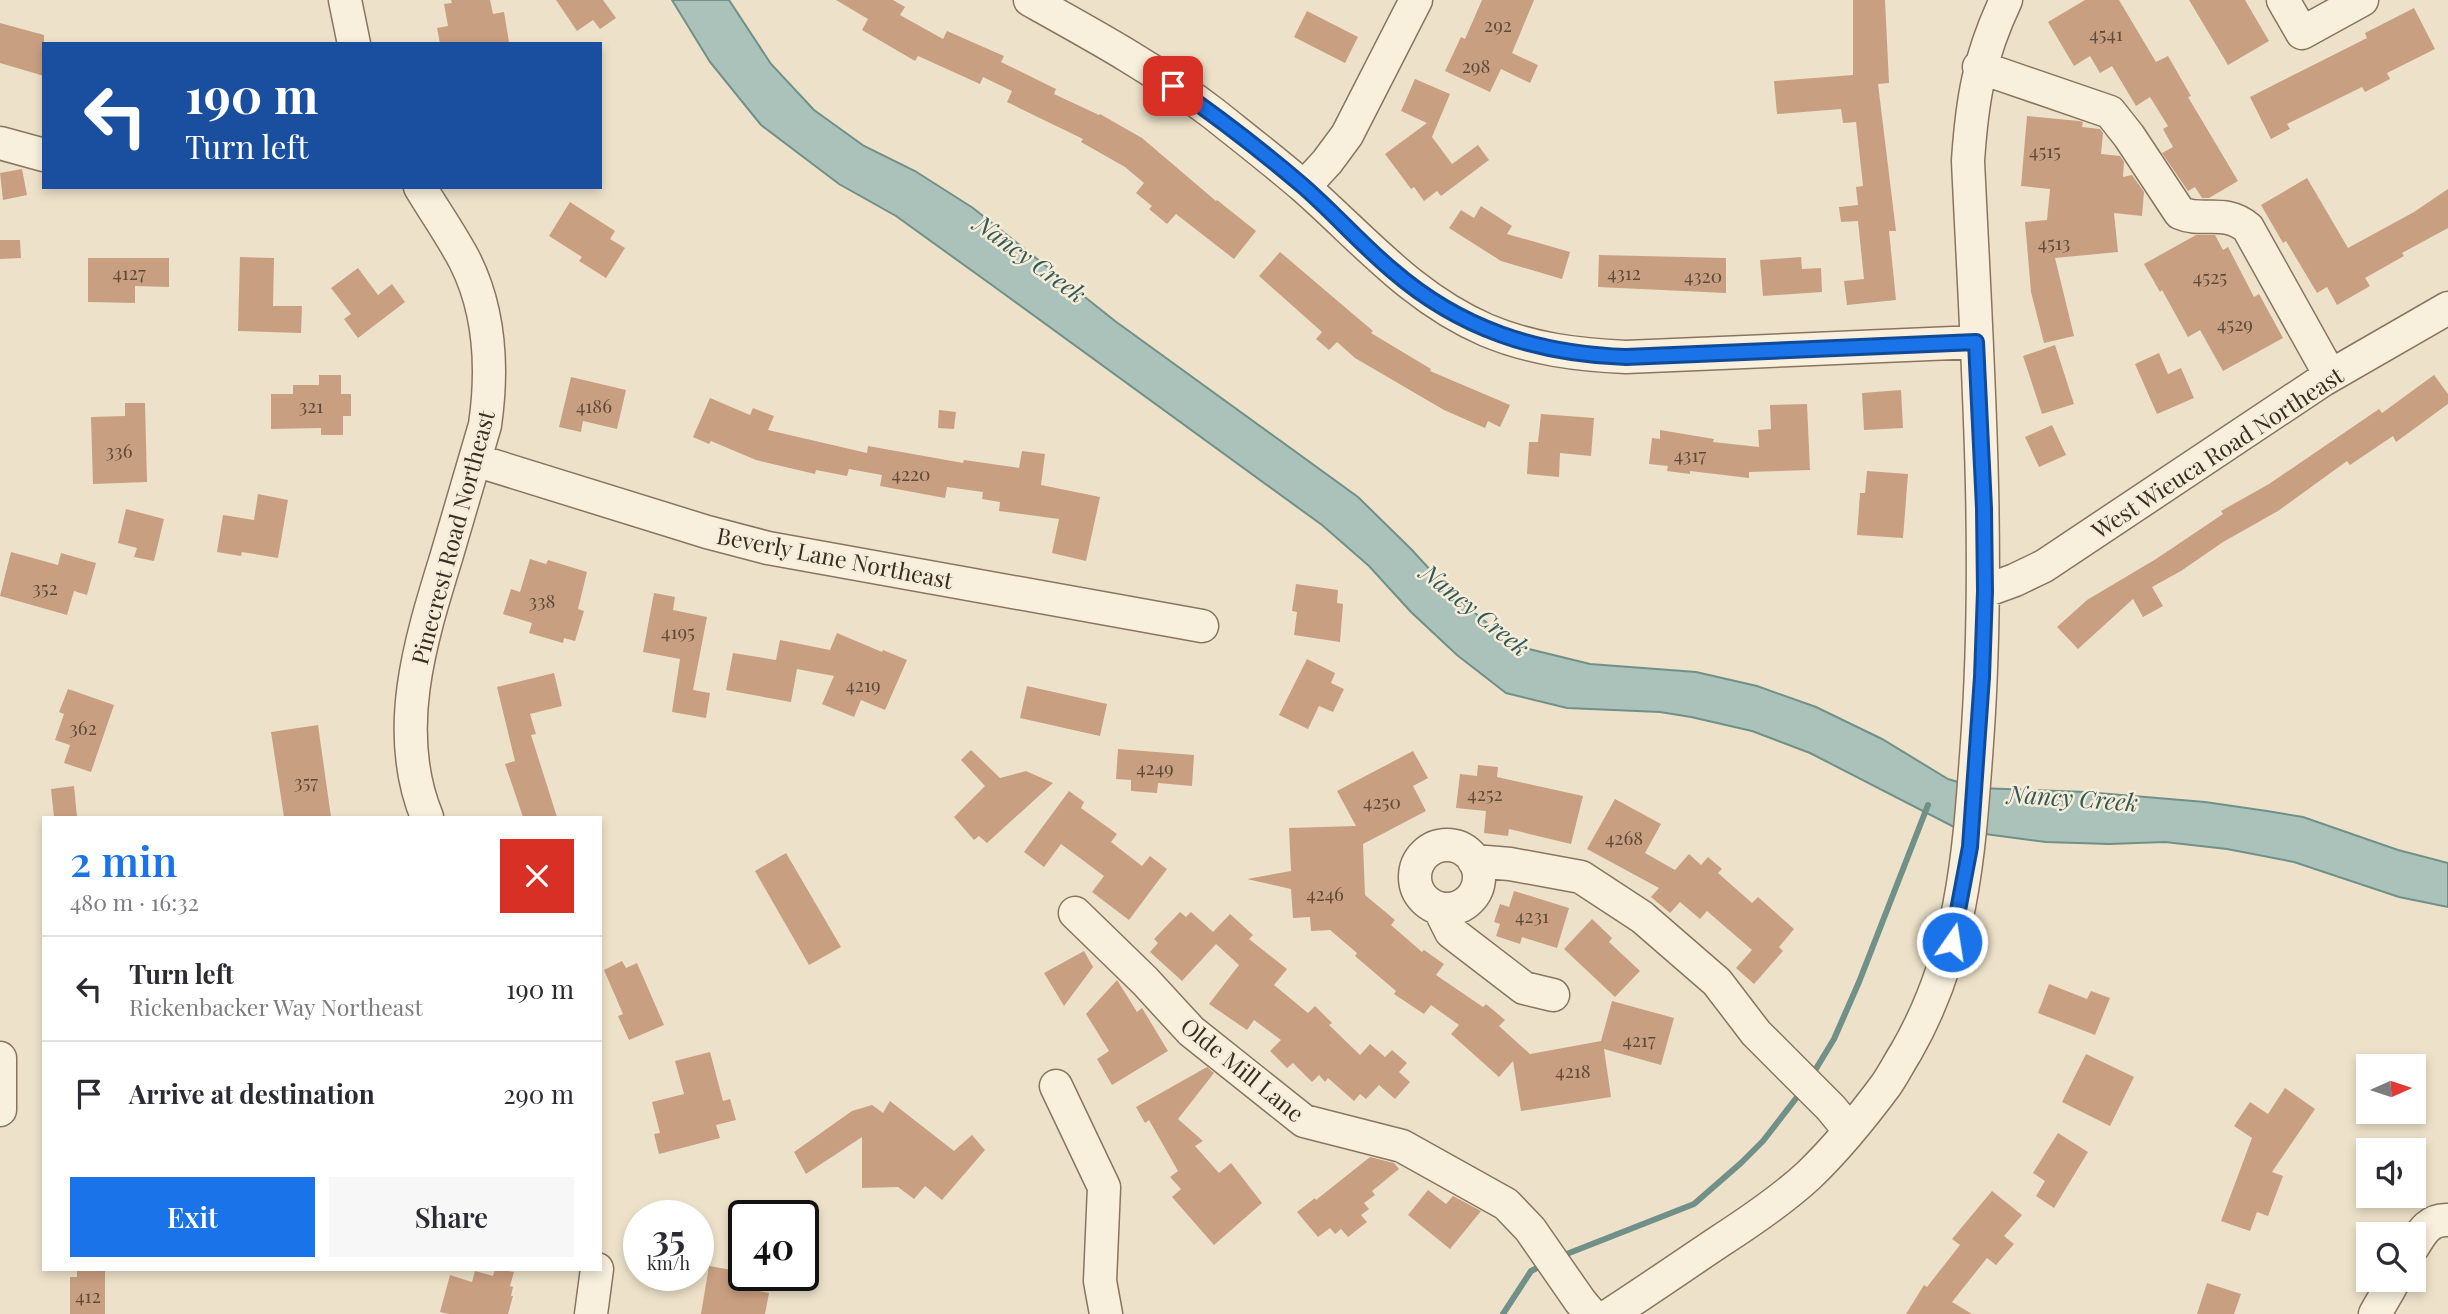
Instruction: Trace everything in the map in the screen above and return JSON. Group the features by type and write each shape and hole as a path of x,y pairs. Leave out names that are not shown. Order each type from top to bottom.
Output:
{"street":[{"path":"345,0 354,42"},
{"path":"1030,0 1114,47 1212,113 1304,187 1392,270 1429,299 1487,330 1543,348 1584,356 1626,357 1976,342"},
{"path":"1304,187 1328,162 1347,135 1416,0"},
{"path":"1611,1314 1761,1214 1808,1175 1840,1119 1887,1083 1918,1031 1942,975 1957,925 1970,847 1985,591 1984,508 1968,161 1971,107 1979,67 1992,29 2006,0"},
{"path":"2283,0 2302,33 2362,0"},
{"path":"1979,67 2110,112 2129,135 2180,213 2190,217 2210,215 2239,221 2248,229 2330,375"},
{"path":"0,143 42,154"},
{"name":"Pinecrest Road Northeast","path":"421,189 465,260 477,288 485,317 490,356 490,391 485,425 425,626 410,708 412,766 420,802 427,816"},
{"name":"West Wieuca Road Northeast","path":"1985,591 2044,566 2330,375 2448,308"},
{"name":"Beverly Lane Northeast","path":"475,460 707,532 768,548 1202,626"},
{"path":"1449,845 1459,847 1474,861 1478,871 1475,892 1460,906 1439,908 1429,904 1416,888 1416,867 1429,850 1449,845"},
{"path":"1474,861 1510,864 1581,877 1642,917 1717,982 1761,1039 1840,1119"},
{"path":"1439,908 1451,932 1461,940 1524,988 1553,995"},
{"name":"Olde Mill Lane","path":"1075,913 1145,981 1191,1031 1304,1121 1402,1146 1506,1204 1530,1229 1585,1308"},
{"path":"0,1058 0,1110"},
{"path":"1056,1086 1104,1186 1100,1281 1106,1314"},
{"path":"2426,1227 2430,1223 2448,1220"},
{"path":"591,1314 597,1271"},
{"path":"2375,1314 2388,1292"}],"water":[{"name":"Nancy Creek","path":"672,0 729,0 771,64 814,110 864,146 915,171 973,208 1115,321 1358,497 1454,596 1502,635 1529,649 1590,664 1696,672 1757,686 1816,707 1882,739 1948,779 1978,788 2086,792 2205,802 2303,817 2398,850 2448,863 2448,907 2399,897 2294,862 2227,849 2165,842 2046,842 1956,828 1810,753 1752,731 1660,712 1567,708 1506,693 1457,655 1411,612 1369,566 1322,525 896,216 839,184 761,125 710,62"}],"building":[{"path":"451,0 490,0 493,14 504,12 509,42 440,42 437,28 448,26 444,4 452,3"},
{"path":"556,0 603,0 616,18 600,29 593,20 577,31"},
{"path":"836,0 893,0 905,7 900,15 943,39 947,31 1004,56 1001,62 1056,89 1054,94 1100,114 1142,138 1256,231 1234,259 1176,214 1167,224 1149,209 1152,206 1136,193 1144,183 1125,167 1081,142 1083,139 1007,102 1012,91 983,77 980,84 918,56 915,61 862,30 868,19"},
{"path":"1482,0 1534,0 1512,53 1538,65 1530,83 1501,69 1490,92 1445,71 1461,37 1465,39"},
{"path":"1853,0 1885,0 1889,83 1878,84 1896,231 1889,231 1896,300 1847,305 1844,281 1864,279 1858,221 1841,222 1839,207 1858,205 1856,187 1863,186 1856,122 1843,123 1841,109 1777,114 1774,81 1853,75"},
{"path":"2085,0 2119,0 2156,62 2168,56 2191,96 2188,97 2238,181 2209,198 2202,198 2195,187 2188,191 2162,153 2173,147 2163,129 2168,126 2150,97 2136,106 2112,66 2100,73 2090,56 2074,66 2048,22"},
{"path":"2189,0 2245,0 2269,41 2228,65"},
{"path":"2414,8 2435,49 2387,73 2390,79 2365,92 2362,87 2287,124 2290,129 2271,139 2250,97 2367,38 2365,33"},
{"path":"1307,11 1358,37 1345,63 1294,37"},
{"path":"0,23 44,35 42,75 0,63"},
{"path":"1415,79 1450,94 1432,137 1452,164 1478,145 1489,160 1441,196 1437,191 1424,201 1414,187 1411,189 1385,154 1427,123 1401,111"},
{"path":"2027,116 2079,121 2083,122 2082,127 2100,129 2103,133 2101,154 2120,156 2124,162 2123,177 2132,175 2144,192 2142,216 2114,213 2118,252 2055,258 2074,336 2044,343 2031,292 2025,222 2047,220 2050,189 2021,186"},
{"path":"22,169 27,195 3,200 0,173"},
{"path":"2307,178 2348,248 2414,212 2448,189 2448,228 2402,253 2404,256 2365,278 2370,286 2337,305 2327,287 2317,293 2261,205"},
{"path":"570,202 615,231 610,239 625,248 606,278 579,261 582,257 549,236"},
{"path":"1481,206 1512,226 1507,234 1570,252 1562,279 1501,261 1449,228 1461,210 1474,218"},
{"path":"2196,235 2215,235 2223,250 2228,247 2254,297 2259,294 2283,338 2223,371 2200,330 2188,337 2144,264"},
{"path":"0,240 20,240 21,258 0,259"},
{"path":"1280,252 1373,331 1371,333 1431,369 1430,371 1510,405 1500,427 1488,421 1485,428 1444,410 1355,358 1337,342 1329,350 1316,339 1322,332 1259,276"},
{"path":"1599,255 1726,258 1726,293 1598,287"},
{"path":"240,257 274,258 273,306 302,306 301,333 238,331"},
{"path":"1801,257 1802,269 1821,268 1822,292 1763,296 1760,260"},
{"path":"88,258 169,258 169,287 135,286 135,303 88,302"},
{"path":"358,268 378,295 392,284 405,302 358,338 344,319 351,314 331,288"},
{"path":"2055,345 2074,404 2042,414 2023,356"},
{"path":"2159,353 2168,374 2181,368 2194,398 2157,414 2135,364"},
{"path":"319,375 341,375 341,394 351,394 351,416 343,416 343,435 321,435 321,428 271,429 271,394 293,394 293,385 319,385"},
{"path":"2434,375 2448,394 2448,404 2396,442 2393,436 2350,465 2347,461 2278,511 2152,587 2163,606 2143,617 2133,599 2078,649 2057,627 2087,600 2156,559 2223,514 2221,511 2269,484 2379,409 2382,413"},
{"path":"571,377 626,390 617,429 583,421 581,432 559,427"},
{"path":"1901,390 1903,428 1864,430 1862,393"},
{"path":"710,398 750,415 753,408 774,416 768,430 867,453 868,446 963,463 964,460 1019,468 1022,451 1045,454 1041,485 1100,497 1086,561 1052,553 1059,519 999,511 1000,502 982,499 983,492 947,487 945,498 880,486 882,475 849,469 847,476 816,470 815,474 756,460 711,441 709,444 693,437"},
{"path":"125,403 145,403 147,482 93,484 91,417 125,416"},
{"path":"1807,404 1810,470 1749,472 1749,478 1667,471 1668,466 1649,464 1652,438 1660,439 1660,430 1714,439 1713,442 1759,447 1758,430 1771,429 1770,405"},
{"path":"939,410 956,412 954,429 938,428"},
{"path":"1541,414 1594,418 1591,456 1560,453 1559,477 1527,474 1529,442 1538,442"},
{"path":"2052,425 2066,455 2039,467 2025,437"},
{"path":"1867,471 1908,474 1903,538 1857,535 1860,493 1865,493"},
{"path":"258,494 288,500 278,558 242,552 241,556 217,552 223,515 254,520"},
{"path":"126,509 164,519 154,561 134,557 137,548 118,543"},
{"path":"11,552 58,565 61,553 96,563 87,595 74,591 67,615 0,596"},
{"path":"530,559 546,564 548,560 587,572 578,609 584,611 575,641 564,638 563,643 529,633 532,623 503,614 511,589 520,592"},
{"path":"1296,584 1338,590 1337,603 1343,604 1340,642 1294,635 1297,612 1292,611"},
{"path":"654,593 675,597 673,610 707,617 693,690 710,693 706,718 672,712 680,659 643,652"},
{"path":"837,633 907,660 885,710 861,700 854,717 822,704 834,676 797,669 791,702 726,690 733,653 776,660 780,640 830,650"},
{"path":"1307,659 1335,673 1331,683 1344,689 1333,712 1319,706 1308,729 1279,715"},
{"path":"554,673 562,706 530,714 536,734 531,735 557,816 523,816 505,764 515,761 497,687"},
{"path":"1027,686 1107,704 1100,736 1020,718"},
{"path":"68,689 114,705 91,772 64,763 70,745 55,740 64,714 59,712"},
{"path":"318,725 331,816 284,816 271,732"},
{"path":"1118,749 1194,755 1192,786 1158,783 1157,793 1131,791 1131,780 1116,779"},
{"path":"971,750 1000,778 1026,771 1053,783 987,843 979,836 974,840 954,817 985,786 961,760"},
{"path":"1413,751 1428,778 1413,786 1426,811 1363,844 1365,895 1395,920 1391,925 1422,952 1424,950 1444,964 1436,975 1483,1007 1486,1004 1505,1020 1499,1026 1530,1054 1601,1041 1612,1001 1674,1018 1661,1065 1604,1049 1611,1097 1521,1111 1513,1061 1499,1077 1451,1034 1459,1025 1431,1005 1424,1014 1394,994 1396,991 1355,956 1357,953 1330,930 1311,931 1310,917 1293,918 1291,889 1247,879 1291,871 1289,828 1356,826 1337,791"},
{"path":"1478,765 1498,767 1497,777 1583,796 1571,844 1509,829 1508,836 1484,833 1486,811 1456,808 1460,774 1477,776"},
{"path":"74,786 77,816 54,816 51,789"},
{"path":"1069,791 1084,802 1081,808 1117,834 1111,842 1142,866 1150,856 1167,869 1129,920 1092,892 1104,876 1061,844 1044,867 1024,852"},
{"path":"1615,799 1661,824 1645,853 1675,870 1689,854 1701,865 1708,857 1722,869 1718,873 1752,903 1758,897 1794,929 1779,947 1783,951 1754,984 1736,968 1752,950 1707,911 1700,919 1680,902 1670,913 1651,897 1659,888 1587,849"},
{"path":"786,853 841,947 809,965 755,871"},
{"path":"1514,891 1569,908 1557,948 1522,937 1520,944 1496,936 1500,924 1494,922 1500,904 1509,907"},
{"path":"1180,912 1186,917 1191,912 1213,932 1230,914 1253,935 1249,939 1287,969 1274,985 1308,1013 1315,1006 1332,1023 1329,1025 1360,1055 1370,1044 1385,1057 1392,1050 1407,1063 1399,1072 1410,1082 1395,1099 1379,1085 1366,1099 1360,1094 1354,1101 1328,1078 1325,1082 1319,1075 1312,1082 1293,1063 1287,1068 1270,1051 1281,1040 1254,1020 1247,1030 1209,1004 1239,965 1216,944 1182,981 1150,952 1158,943 1154,939"},
{"path":"1592,919 1612,938 1609,942 1640,971 1615,997 1564,949"},
{"path":"1084,951 1093,967 1064,1006 1044,973"},
{"path":"622,961 626,968 637,963 664,1025 629,1040 618,1016 623,1014 604,970"},
{"path":"1117,980 1137,1012 1142,1008 1168,1051 1112,1085 1097,1059 1109,1051 1086,1014"},
{"path":"2049,984 2087,999 2091,991 2110,998 2095,1035 2038,1013"},
{"path":"710,1052 723,1101 730,1099 736,1120 716,1125 720,1138 659,1154 654,1134 660,1133 652,1102 684,1094 675,1061"},
{"path":"2086,1054 2134,1077 2110,1126 2062,1102"},
{"path":"1207,1067 1214,1073 1178,1119 1203,1141 1195,1146 1219,1173 1231,1163 1262,1203 1214,1245 1172,1197 1181,1189 1170,1177 1178,1171 1149,1120 1145,1123 1136,1107"},
{"path":"2285,1088 2315,1109 2272,1172 2283,1176 2268,1216 2257,1212 2250,1231 2221,1221 2252,1138 2234,1126 2250,1102 2268,1114"},
{"path":"890,1101 954,1151 972,1135 985,1150 942,1200 925,1186 914,1199 898,1187 862,1188 862,1137 806,1174 794,1152 852,1111 872,1105 883,1113"},
{"path":"2058,1133 2088,1152 2054,1208 2036,1196 2045,1181 2033,1173"},
{"path":"1370,1157 1394,1163 1399,1169 1372,1191 1375,1195 1364,1203 1369,1209 1361,1215 1367,1222 1348,1237 1341,1229 1335,1234 1330,1228 1318,1237 1297,1212"},
{"path":"1428,1190 1446,1204 1453,1196 1481,1211 1450,1249 1408,1215"},
{"path":"1992,1191 2022,1215 2004,1236 2014,1244 1996,1265 1987,1258 1952,1302 1972,1314 1906,1314 1924,1285 1927,1287 1960,1245 1952,1239"},
{"path":"714,1267 728,1269 728,1291 769,1293 765,1314 701,1314 705,1291 714,1291"},
{"path":"77,1271 105,1271 105,1314 70,1314 70,1277 77,1277"},
{"path":"475,1271 493,1276 494,1271 514,1272 510,1286 513,1287 513,1296 508,1314 440,1312 450,1275 472,1282"},
{"path":"2207,1283 2241,1294 2234,1314 2197,1314"}],"waterway":[{"path":"1811,1077 1834,1039 1859,982 1928,805"},
{"path":"1559,1257 1694,1204 1763,1141 1801,1092"},
{"path":"1503,1314 1531,1271 1543,1265"}],"route":[{"path":"1173,86 1212,113 1304,187 1392,270 1429,299 1487,330 1543,348 1584,356 1626,357 1976,342 1984,508 1982,677 1970,847 1952,942"}]}
